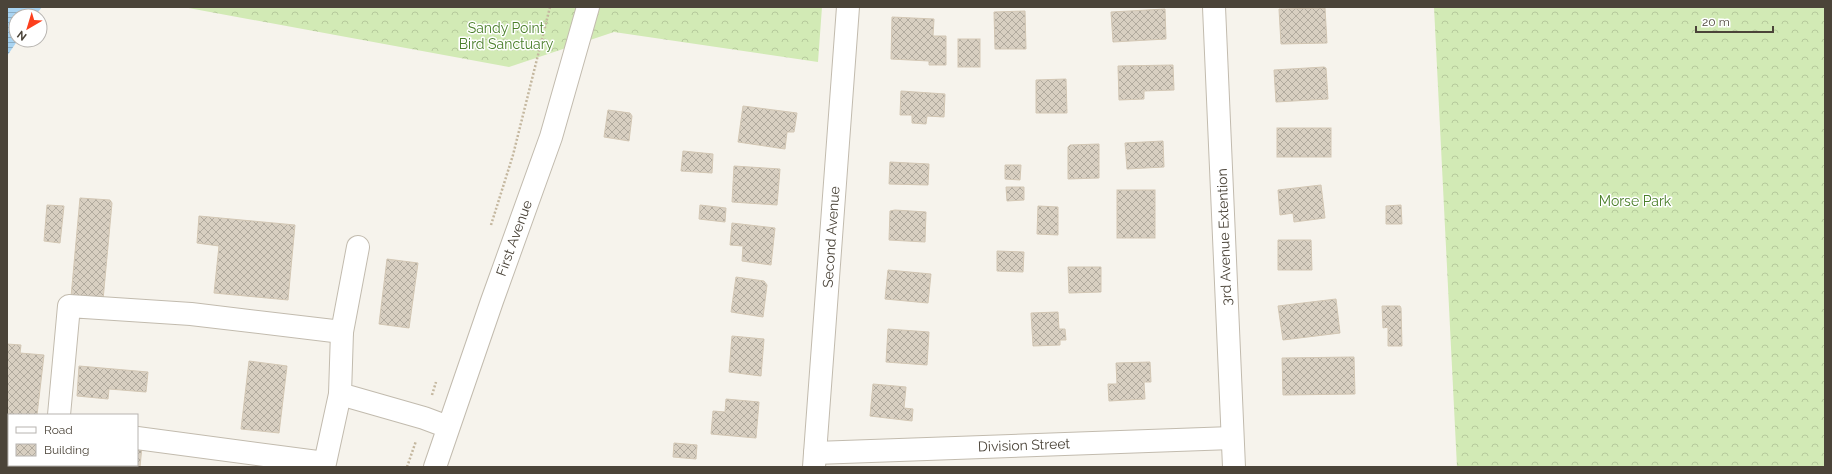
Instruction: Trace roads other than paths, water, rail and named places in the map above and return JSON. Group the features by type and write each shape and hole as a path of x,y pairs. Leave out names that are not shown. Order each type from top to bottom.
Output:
{"street":[{"name":"First Avenue","path":"435,467 492,301 552,136 588,7"},
{"name":"Second Avenue","path":"814,460 848,7"},
{"name":"3rd Avenue Extention","path":"1214,7 1234,467"},
{"path":"138,438 325,463 340,394 342,332 358,247"},
{"path":"59,414 69,306 191,314 342,332"},
{"path":"340,394 424,418 448,428"},
{"name":"Division Street","path":"814,460 1232,438"}],"water":[{"path":"7,7 42,7 8,8 8,48 12,48 7,56"}],"park label":[{"name":"Sandy Point Bird Sanctuary","path":"506,36"},
{"name":"Morse Park","path":"1635,201"}]}
